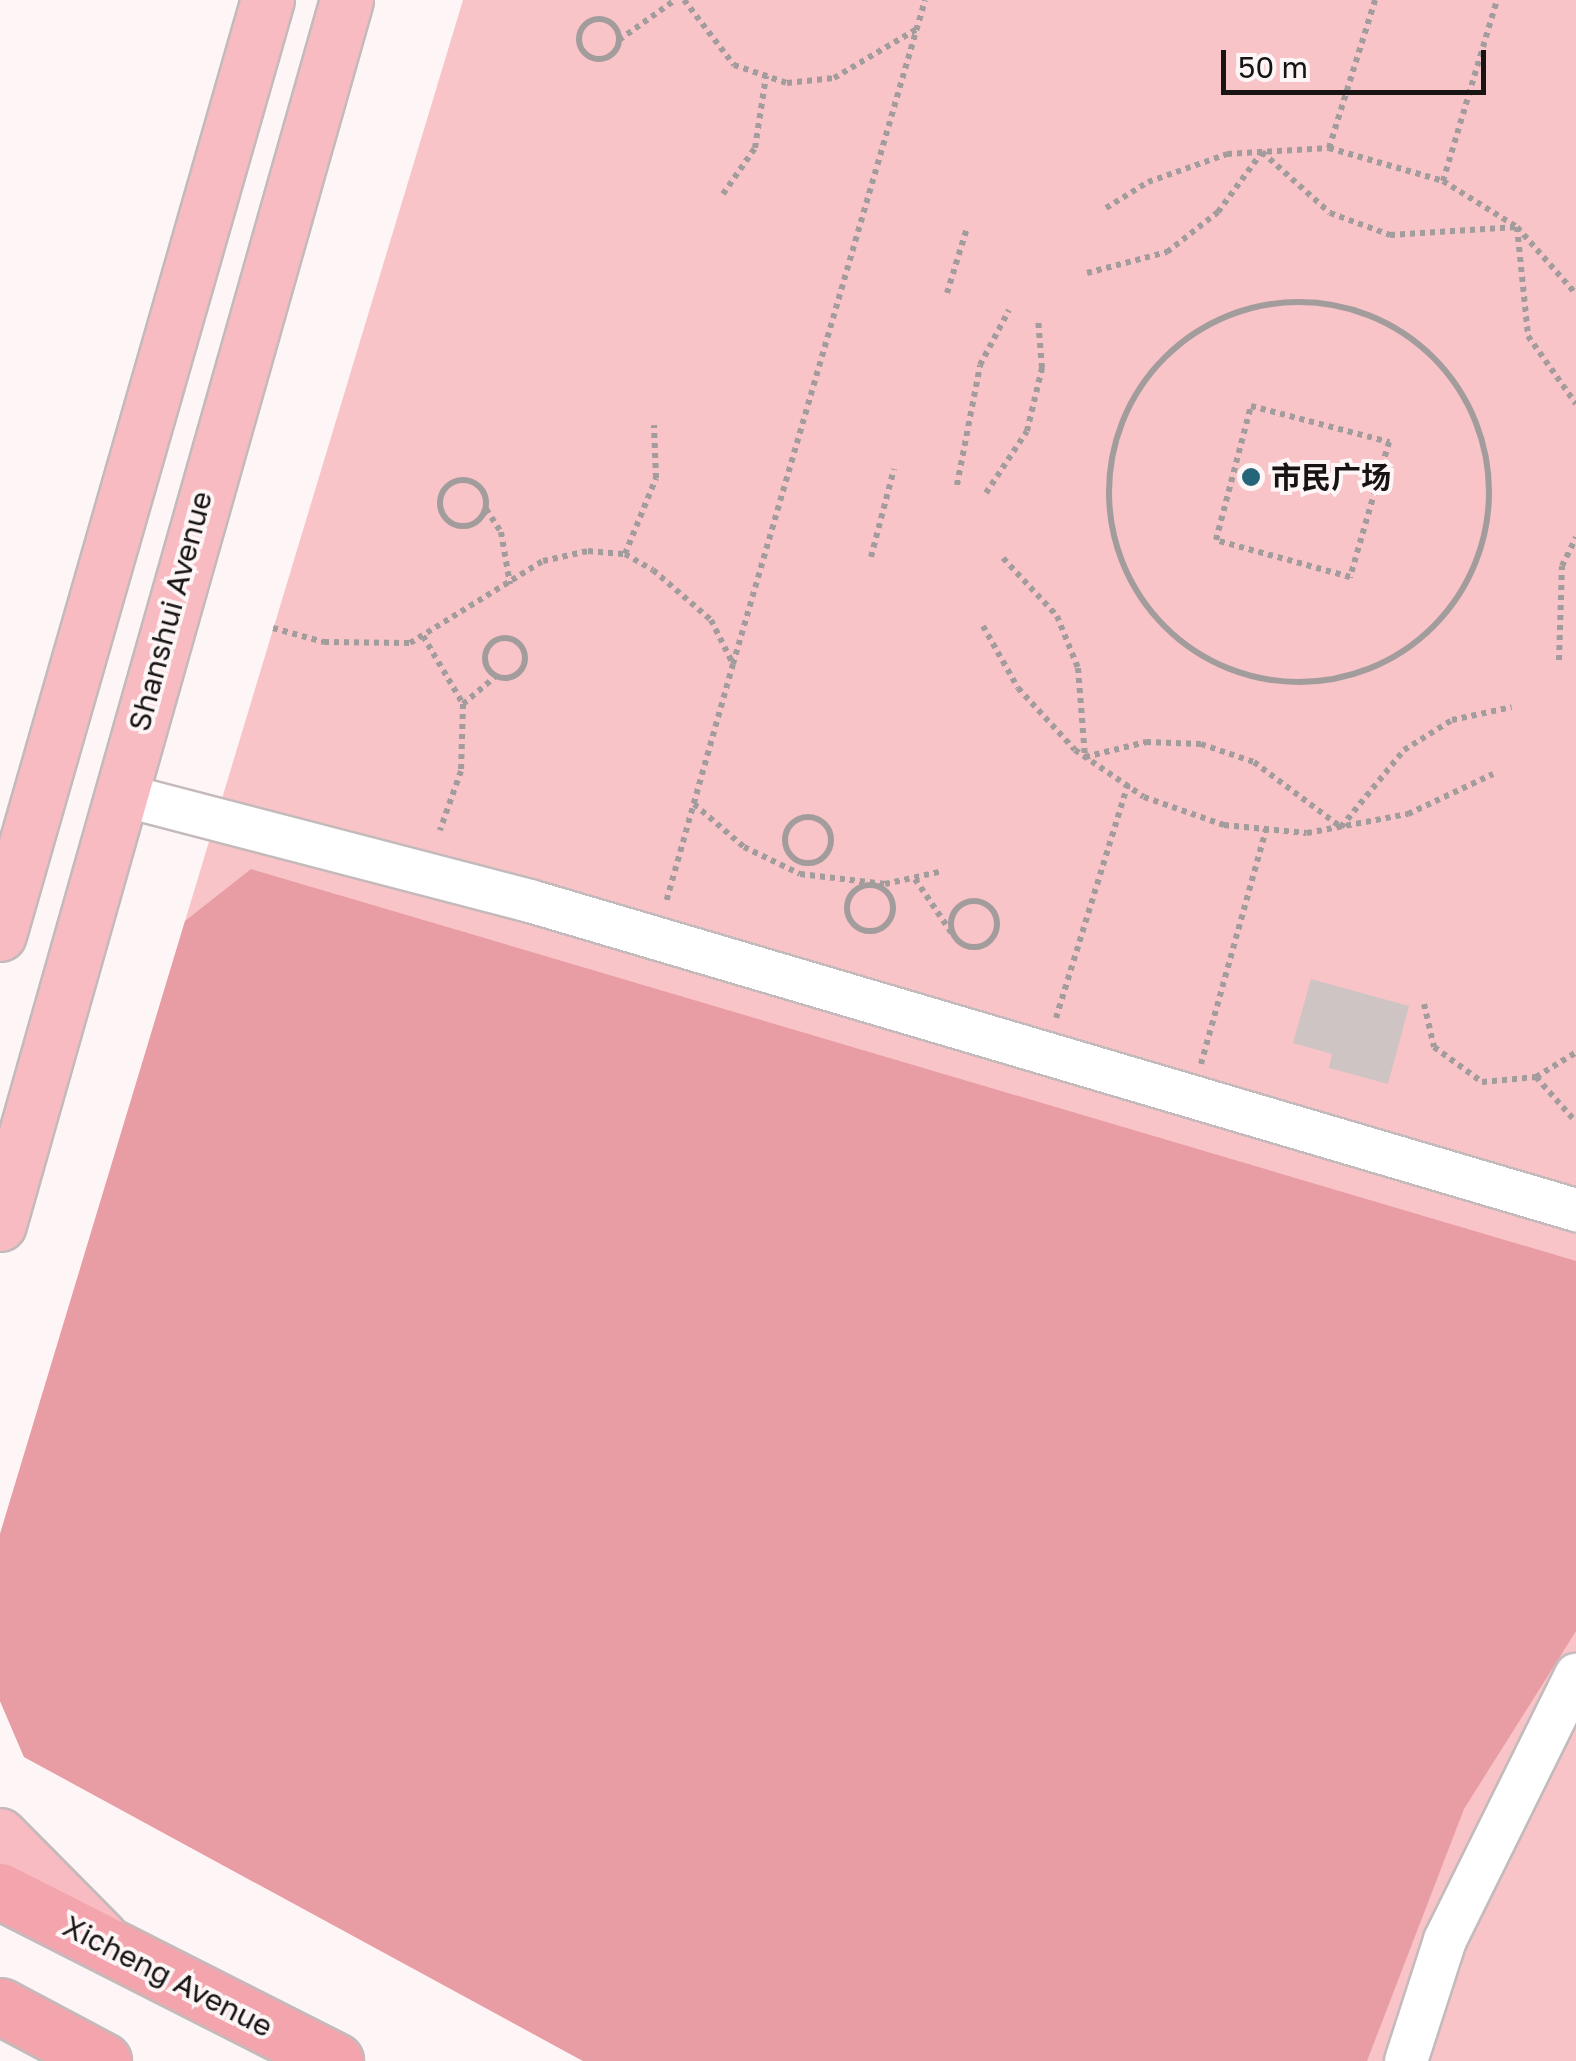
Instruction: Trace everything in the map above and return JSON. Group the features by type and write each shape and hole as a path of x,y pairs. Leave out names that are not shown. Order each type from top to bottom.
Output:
{"highway":[{"name":"Xicheng Avenue","path":"0,1891 335,2061"},
{"path":"0,2006 93,2056"}],"main road":[{"path":"0,935 268,0"},
{"name":"Shanshui Avenue","path":"0,1225 347,0"},
{"path":"0,1835 113,1948"},
{"path":"0,2037 93,2056"}],"street":[{"path":"119,794 656,938 1576,1210"},
{"path":"1406,2061 1444,1940 1576,1675"},
{"path":"1423,2061 1464,1939 1576,1705"}],"path":[{"path":"620,40 605,20 579,35 597,58 675,0"},
{"path":"684,0 734,64 766,76 834,78 918,28"},
{"path":"656,938 926,0"},
{"path":"1329,148 1374,0"},
{"path":"1443,181 1496,0"},
{"path":"723,194 755,148 766,76"},
{"path":"1106,208 1148,182 1262,152 1329,148 1443,181 1516,226 1576,294"},
{"path":"1262,152 1330,212 1390,234 1516,226"},
{"path":"1087,274 1168,252 1218,212 1262,152"},
{"path":"1516,226 1528,336 1576,404"},
{"path":"947,293 967,228"},
{"path":"1277,300 1333,302 1386,320 1430,352 1465,396 1485,449 1481,543 1440,622 1390,661 1329,682 1264,681 1204,659 1146,605 1121,564 1107,501 1115,439 1139,386 1176,344 1223,315 1277,300"},
{"path":"957,485 980,365 1009,310"},
{"path":"986,493 1028,431 1042,368 1038,318"},
{"path":"1251,406 1388,442 1350,577 1216,540 1251,406"},
{"path":"625,554 656,478 654,425"},
{"path":"872,557 894,469"},
{"path":"486,509 471,526 456,526 440,510 441,495 466,480 480,487 486,509 501,532 510,585"},
{"path":"1560,660 1562,566 1576,537"},
{"path":"273,628 349,644 424,636 543,561 625,554 686,594 733,664"},
{"path":"1003,558 1057,616 1078,668 1085,758"},
{"path":"983,626 1018,688 1085,758 1128,783 1224,825 1266,829 1341,826 1408,814 1493,774"},
{"path":"424,636 464,704 461,771 440,830"},
{"path":"464,704 496,676 524,666 511,638 488,648 496,676"},
{"path":"1341,826 1404,750 1452,720 1512,706"},
{"path":"1085,758 1146,742 1201,744 1254,762 1341,826"},
{"path":"1045,1054 1128,783"},
{"path":"694,804 744,847 800,874 871,884 943,871"},
{"path":"801,817 817,818 831,843 817,861 802,863 789,854 786,832 801,817"},
{"path":"1191,1098 1266,829"},
{"path":"800,874 802,863"},
{"path":"915,879 954,936 984,946 998,928 995,912 983,902 961,905 954,936"},
{"path":"871,884 893,904 872,932 851,923 846,909 871,884"},
{"path":"1424,1004 1434,1048 1460,1070 1495,1084 1536,1077 1575,1053"},
{"path":"1536,1077 1576,1122"}],"shaded area":[{"path":"463,0 1576,0 1576,2061 583,2061 24,1757 0,1701 0,1534"},
{"path":"251,869 1576,1261 1576,1631 1464,1809 1367,2061 583,2061 24,1757 0,1701 0,1534 185,921"}],"building":[{"path":"1311,979 1409,1006 1388,1084 1329,1068 1332,1054 1293,1043"}],"place":[{"name":"市民广场","path":"1251,477"}]}
